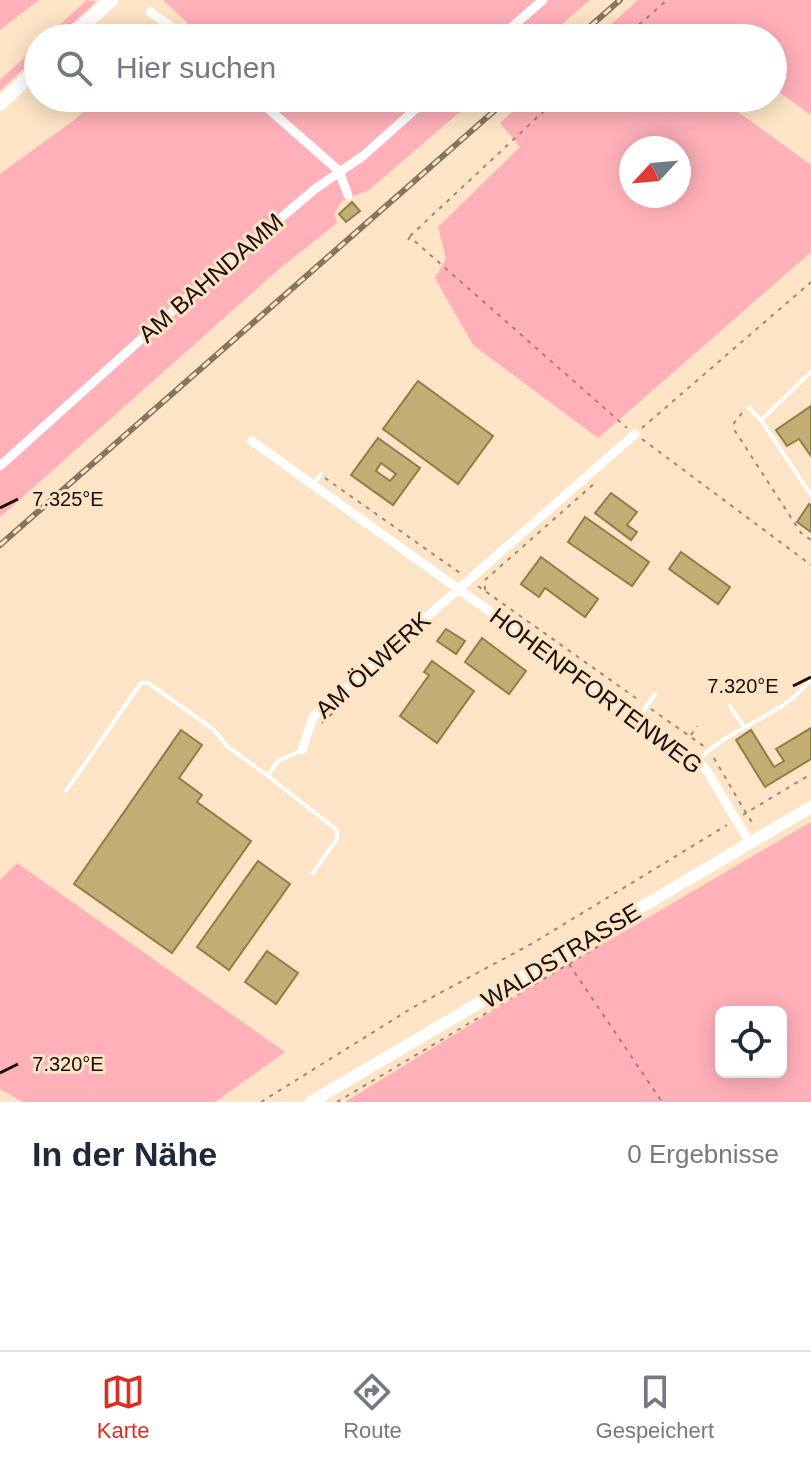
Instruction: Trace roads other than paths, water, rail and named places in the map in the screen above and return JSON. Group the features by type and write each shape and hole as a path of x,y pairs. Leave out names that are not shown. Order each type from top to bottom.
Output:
{"main road":[{"path":"85,24 111,0"},
{"path":"0,104 24,81"}],"street":[{"path":"515,24 543,0"},
{"path":"150,12 167,24"},
{"path":"272,112 339,171 348,195"},
{"name":"AM BAHNDAMM","path":"0,466 187,298 339,171 363,156 412,112"},
{"path":"457,588 635,434"},
{"name":"HOHENPFORTENWEG","path":"252,441 698,761 736,819 756,840"},
{"name":"AM ÖLWERK","path":"302,750 313,717 457,588"},
{"name":"WALDSTRASSE","path":"311,1102 811,807"}],"lane":[{"path":"761,420 811,372"},
{"path":"749,408 761,420 811,495"},
{"path":"313,485 321,474"},
{"path":"804,485 811,481"},
{"path":"698,761 708,749 801,693 811,679"},
{"path":"66,791 141,683 148,683 213,729 228,747 337,830 337,839 313,873"},
{"path":"638,718 655,694"},
{"path":"730,706 744,727"},
{"path":"268,776 278,761 302,750"}],"railway":[{"path":"593,24 620,0"},
{"path":"0,545 493,112"}]}
